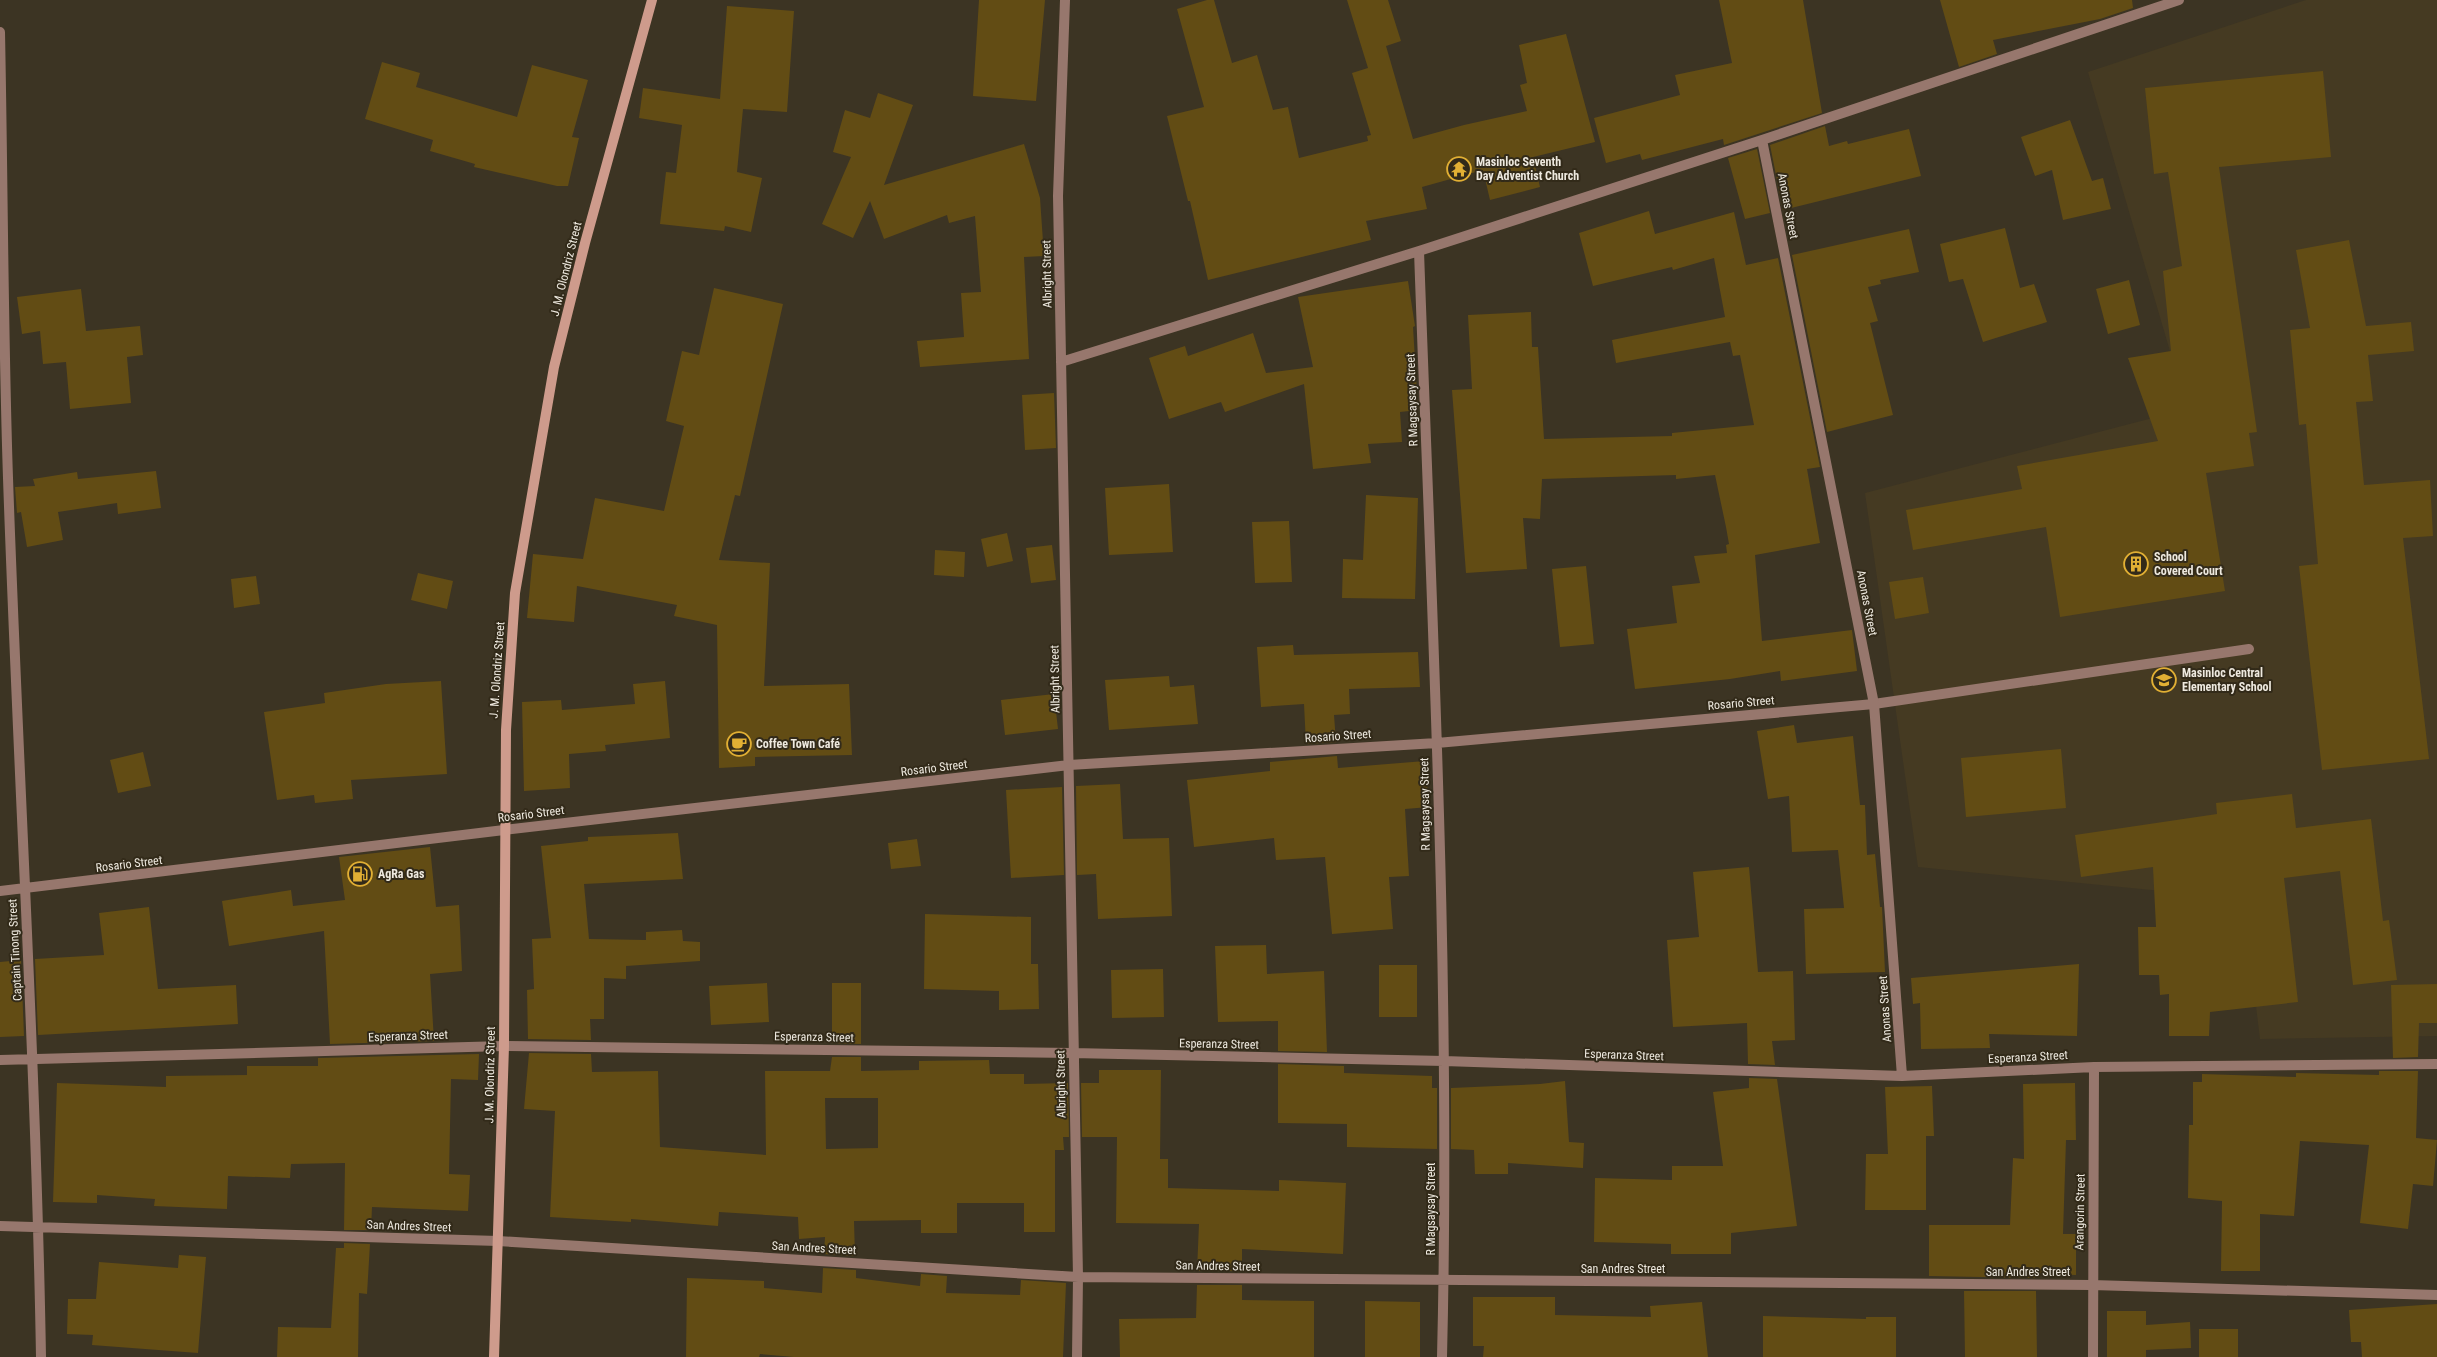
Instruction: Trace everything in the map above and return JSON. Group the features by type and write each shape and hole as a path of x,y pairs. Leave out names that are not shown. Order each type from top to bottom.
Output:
{"street":[{"name":"J. M. Olondriz Street","path":"494,1357 504,1046 506,730 514,593 554,367 584,243 652,0"},
{"name":"Albright Street","path":"1064,0 1058,196 1070,765 1072,1053 1078,1277 1077,1357"},
{"path":"1061,362 1419,251 1762,140 2179,0"},
{"name":"Captain Tinong Street","path":"0,32 8,474 24,889 33,1060 42,1357"},
{"name":"Anonas Street","path":"1762,140 1874,704 1902,1076"},
{"name":"R Magsaysay Street","path":"1419,251 1436,742 1444,1061 1442,1357"},
{"name":"Rosario Street","path":"0,891 504,830 1070,765 1436,742 1874,704 2249,649"},
{"name":"Esperanza Street","path":"0,1060 504,1046 1072,1053 1444,1061 1902,1076 2094,1067 2437,1064"},
{"name":"Arangorin Street","path":"2092,1357 2094,1067"},
{"name":"San Andres Street","path":"0,1226 498,1241 1078,1277 2092,1285 2437,1295"}],"shaded area":[{"name":"Masinloc Central Elementary School","path":"2306,0 2437,0 2437,1036 2260,1039 2243,899 1918,867 1865,493 2187,409 2088,72"}],"building":[{"path":"979,0 1045,0 1036,101 973,96"},
{"path":"1207,0 1214,0 1232,63 1257,55 1273,110 1288,107 1299,158 1368,141 1367,136 1371,135 1352,73 1368,68 1347,0 1388,0 1401,41 1386,46 1413,139 1527,111 1520,85 1527,83 1519,45 1566,34 1595,142 1533,157 1540,187 1490,200 1483,170 1422,187 1427,209 1366,221 1371,240 1208,280 1190,201 1188,201 1167,116 1204,107 1177,9"},
{"path":"1719,0 1803,0 1822,113 1724,145 1723,139 1642,160 1640,154 1606,163 1594,118 1680,95 1675,75 1732,63"},
{"path":"1940,0 2132,0 2133,8 2100,19 1993,40 1997,54 1959,67"},
{"path":"727,6 794,11 787,112 743,109 737,172 762,178 751,232 725,226 724,231 660,224 666,172 676,173 682,125 639,118 643,88 720,99"},
{"path":"382,62 420,73 416,87 517,117 532,65 588,80 572,137 579,138 568,186 557,186 474,167 475,164 430,151 433,140 365,119"},
{"path":"2323,71 2331,157 2219,167 2257,432 2249,433 2254,466 2206,473 2225,591 2060,617 2046,527 1913,550 1906,510 2022,489 2017,466 2158,441 2128,358 2171,351 2163,271 2182,266 2168,172 2154,174 2145,88"},
{"path":"878,93 913,105 884,185 1024,144 1040,198 1044,256 1024,257 1029,359 920,367 917,341 964,337 961,293 981,292 975,216 949,223 947,215 884,239 870,201 853,238 822,224 851,157 833,152 845,110 870,118"},
{"path":"2070,120 2092,181 2103,178 2111,209 2063,220 2052,170 2035,176 2021,137"},
{"path":"1825,126 1829,146 1847,141 1848,144 1909,129 1921,176 1783,210 1770,145"},
{"path":"1757,149 1770,213 1745,219 1728,158"},
{"path":"1649,211 1655,234 1734,212 1746,265 1778,258 1820,467 1807,469 1820,543 1755,555 1762,641 1852,630 1857,671 1781,681 1780,671 1730,679 1635,689 1627,629 1677,623 1672,586 1700,583 1694,556 1727,553 1726,545 1729,544 1715,475 1676,479 1676,475 1542,479 1540,519 1523,518 1527,569 1466,573 1452,390 1472,389 1468,315 1531,312 1532,347 1538,347 1544,439 1672,436 1672,433 1754,425 1740,355 1733,356 1730,342 1616,363 1612,340 1725,317 1714,258 1673,270 1672,267 1593,286 1579,233"},
{"path":"2005,228 2020,288 2034,284 2047,322 1983,342 1963,279 1949,282 1940,244"},
{"path":"1909,229 1919,272 1880,280 1881,284 1868,287 1878,321 1870,323 1893,415 1827,432 1792,255"},
{"path":"2349,240 2366,326 2411,322 2414,351 2368,355 2373,401 2356,402 2364,485 2430,480 2433,536 2403,538 2429,759 2322,770 2299,566 2318,564 2306,424 2299,425 2290,330 2310,328 2296,250"},
{"path":"2129,280 2140,325 2108,334 2096,289"},
{"path":"1408,281 1415,326 1413,327 1418,410 1400,412 1402,442 1368,444 1371,463 1313,469 1304,384 1225,412 1221,402 1169,419 1149,358 1185,346 1188,356 1253,333 1266,373 1313,367 1298,297"},
{"path":"714,288 783,304 740,496 735,495 719,560 770,563 764,686 849,684 852,755 755,757 755,766 719,768 717,625 674,616 677,605 577,586 574,622 527,618 533,554 583,559 595,498 664,511 684,426 666,421 682,351 699,355"},
{"path":"81,289 86,331 140,326 143,355 127,357 131,403 70,409 66,362 43,364 40,331 22,334 17,297"},
{"path":"1054,393 1056,448 1025,450 1022,395"},
{"path":"156,471 161,508 118,514 117,503 58,512 63,540 27,547 21,512 17,513 15,487 35,486 33,479 77,472 78,479"},
{"path":"1169,484 1173,552 1109,555 1105,488"},
{"path":"1366,495 1418,498 1415,599 1342,598 1343,559 1363,560"},
{"path":"1289,521 1292,582 1255,583 1252,522"},
{"path":"1007,533 1013,561 987,567 981,539"},
{"path":"1052,545 1056,580 1031,583 1026,548"},
{"path":"935,550 965,552 964,577 934,575"},
{"path":"1586,566 1594,644 1560,647 1552,569"},
{"path":"418,573 453,581 447,609 411,600"},
{"path":"256,576 260,604 234,608 231,579"},
{"path":"1923,577 1929,613 1895,619 1889,582"},
{"path":"1293,645 1294,655 1418,652 1420,687 1349,689 1350,714 1334,715 1336,742 1306,744 1304,704 1261,707 1257,647"},
{"path":"1169,676 1170,687 1194,685 1198,724 1109,730 1105,680"},
{"path":"441,681 447,774 351,780 353,799 315,803 314,795 277,800 264,712 325,703 324,693 386,684"},
{"path":"665,681 670,738 605,745 606,751 569,754 570,788 524,791 522,702 561,700 562,710 635,704 633,684"},
{"path":"1054,694 1058,729 1005,735 1001,700"},
{"path":"1794,725 1797,743 1853,736 1860,805 1865,805 1867,855 1875,854 1880,907 1882,907 1885,972 1806,974 1804,909 1844,908 1838,850 1792,852 1789,796 1768,799 1757,731"},
{"path":"2061,749 2066,808 1966,817 1961,758"},
{"path":"143,752 151,786 118,793 110,760"},
{"path":"1337,756 1338,768 1425,761 1429,807 1405,809 1409,876 1389,877 1393,929 1332,934 1325,857 1276,860 1274,838 1194,847 1187,780 1270,771 1270,762"},
{"path":"1120,784 1123,839 1169,838 1172,916 1098,919 1096,874 1077,875 1076,786"},
{"path":"1062,787 1064,875 1011,878 1006,790"},
{"path":"2292,794 2296,828 2371,819 2383,921 2389,920 2397,980 2353,985 2340,871 2284,878 2298,1002 2210,1012 2209,1036 2169,1036 2169,994 2160,995 2159,975 2139,975 2138,927 2156,927 2153,867 2081,877 2075,835 2217,814 2216,803"},
{"path":"678,833 683,879 584,884 589,939 646,940 646,932 682,930 683,941 700,942 700,961 626,966 626,979 604,978 604,1019 590,1019 591,1040 528,1039 527,990 534,989 532,939 551,938 541,846 588,841 588,837"},
{"path":"917,839 921,866 891,869 888,843"},
{"path":"430,847 436,907 459,905 462,971 430,974 434,1041 330,1044 324,931 229,946 222,901 291,890 293,906 345,900 339,857"},
{"path":"1749,867 1758,972 1793,971 1795,1040 1772,1041 1775,1065 1748,1064 1747,1023 1673,1027 1667,940 1699,937 1693,872"},
{"path":"149,907 158,989 236,985 238,1024 38,1035 35,959 104,955 99,913"},
{"path":"925,914 1031,917 1031,964 1038,964 1039,1009 999,1010 999,991 924,989"},
{"path":"1266,945 1267,974 1324,971 1327,1052 1278,1051 1278,1021 1218,1022 1215,946"},
{"path":"21,960 24,1036 0,1037 0,962"},
{"path":"2079,964 2077,1036 1989,1034 1990,1048 1921,1049 1920,1003 1913,1004 1911,978"},
{"path":"1379,965 1417,965 1417,1017 1379,1017"},
{"path":"1163,969 1164,1017 1112,1018 1111,970"},
{"path":"767,983 769,1022 711,1025 709,986"},
{"path":"832,983 861,983 861,1044 832,1043"},
{"path":"2437,984 2437,1023 2419,1023 2418,1057 2393,1058 2391,985"},
{"path":"529,1053 591,1054 592,1072 658,1071 660,1147 766,1155 765,1071 830,1071 832,1057 861,1057 861,1071 919,1070 919,1061 989,1060 990,1074 1024,1074 1024,1084 1068,1083 1069,1137 1063,1137 1064,1150 1055,1150 1055,1232 1024,1232 1024,1203 957,1203 957,1233 921,1233 921,1220 854,1221 855,1256 824,1254 825,1237 799,1239 798,1217 719,1212 718,1226 631,1219 631,1222 550,1217 555,1111 524,1109","holes":["825,1098 878,1098 878,1148 826,1149"]},
{"path":"479,1054 478,1080 451,1079 449,1174 470,1175 468,1211 372,1207 371,1230 344,1230 345,1163 291,1164 290,1178 228,1176 227,1209 154,1206 155,1199 97,1195 97,1203 53,1202 57,1083 166,1087 166,1076 247,1075 247,1066 318,1066 318,1058"},
{"path":"1278,1064 1344,1066 1344,1073 1432,1076 1432,1088 1437,1088 1437,1149 1347,1147 1347,1124 1278,1123"},
{"path":"1099,1070 1161,1070 1160,1159 1168,1159 1168,1188 1279,1191 1279,1180 1346,1183 1343,1254 1242,1249 1242,1271 1197,1271 1199,1224 1116,1223 1117,1137 1082,1137 1081,1083 1099,1083"},
{"path":"2379,1071 2418,1071 2416,1138 2437,1140 2433,1186 2413,1184 2408,1229 2360,1223 2369,1145 2300,1141 2294,1216 2260,1214 2260,1271 2221,1271 2222,1201 2188,1198 2189,1125 2193,1125 2193,1082 2202,1082 2202,1074 2296,1077 2296,1073 2379,1075"},
{"path":"1749,1078 1777,1079 1797,1226 1731,1233 1731,1254 1671,1254 1671,1244 1594,1242 1595,1178 1672,1180 1672,1166 1723,1166 1713,1092 1749,1088"},
{"path":"1565,1081 1569,1142 1584,1143 1583,1168 1508,1163 1508,1174 1475,1174 1474,1150 1451,1149 1451,1088"},
{"path":"2075,1083 2076,1140 2066,1140 2063,1234 2076,1234 2076,1275 2036,1274 2036,1278 1929,1276 1929,1225 2010,1225 2013,1158 2024,1159 2023,1084"},
{"path":"1932,1086 1934,1136 1926,1136 1926,1210 1865,1210 1866,1154 1888,1154 1885,1087"},
{"path":"344,1243 370,1244 367,1294 359,1293 358,1357 277,1357 278,1327 331,1328 336,1248 344,1248"},
{"path":"179,1255 206,1257 198,1353 92,1345 93,1335 67,1334 68,1299 96,1299 99,1262 178,1268"},
{"path":"823,1268 856,1270 856,1278 920,1286 921,1274 947,1276 946,1293 1020,1295 1021,1280 1066,1283 1063,1357 794,1357 760,1354 759,1357 686,1357 687,1278 764,1281 764,1288 822,1293"},
{"path":"1197,1285 1242,1285 1242,1300 1314,1301 1314,1357 1120,1357 1119,1319 1196,1318"},
{"path":"1964,1291 2036,1291 2037,1357 1965,1357"},
{"path":"1473,1297 1555,1297 1555,1315 1651,1317 1650,1306 1702,1302 1708,1357 1483,1357 1484,1346 1473,1346"},
{"path":"1365,1301 1420,1302 1420,1357 1365,1357"},
{"path":"2437,1304 2437,1357 2362,1357 2361,1342 2351,1342 2349,1310"},
{"path":"2107,1311 2146,1311 2146,1325 2190,1322 2191,1348 2146,1350 2146,1357 2107,1357"},
{"path":"1763,1316 1866,1319 1866,1317 1896,1317 1896,1357 1763,1357"},
{"path":"2199,1329 2238,1329 2238,1357 2199,1357"}],"place":[{"name":"Masinloc Seventh Day Adventist Church","path":"1459,169"},
{"name":"School Covered Court","path":"2136,564"},
{"name":"Masinloc Central Elementary School","path":"2164,680"},
{"name":"Coffee Town Café","path":"739,744"},
{"name":"AgRa Gas","path":"360,874"}]}
